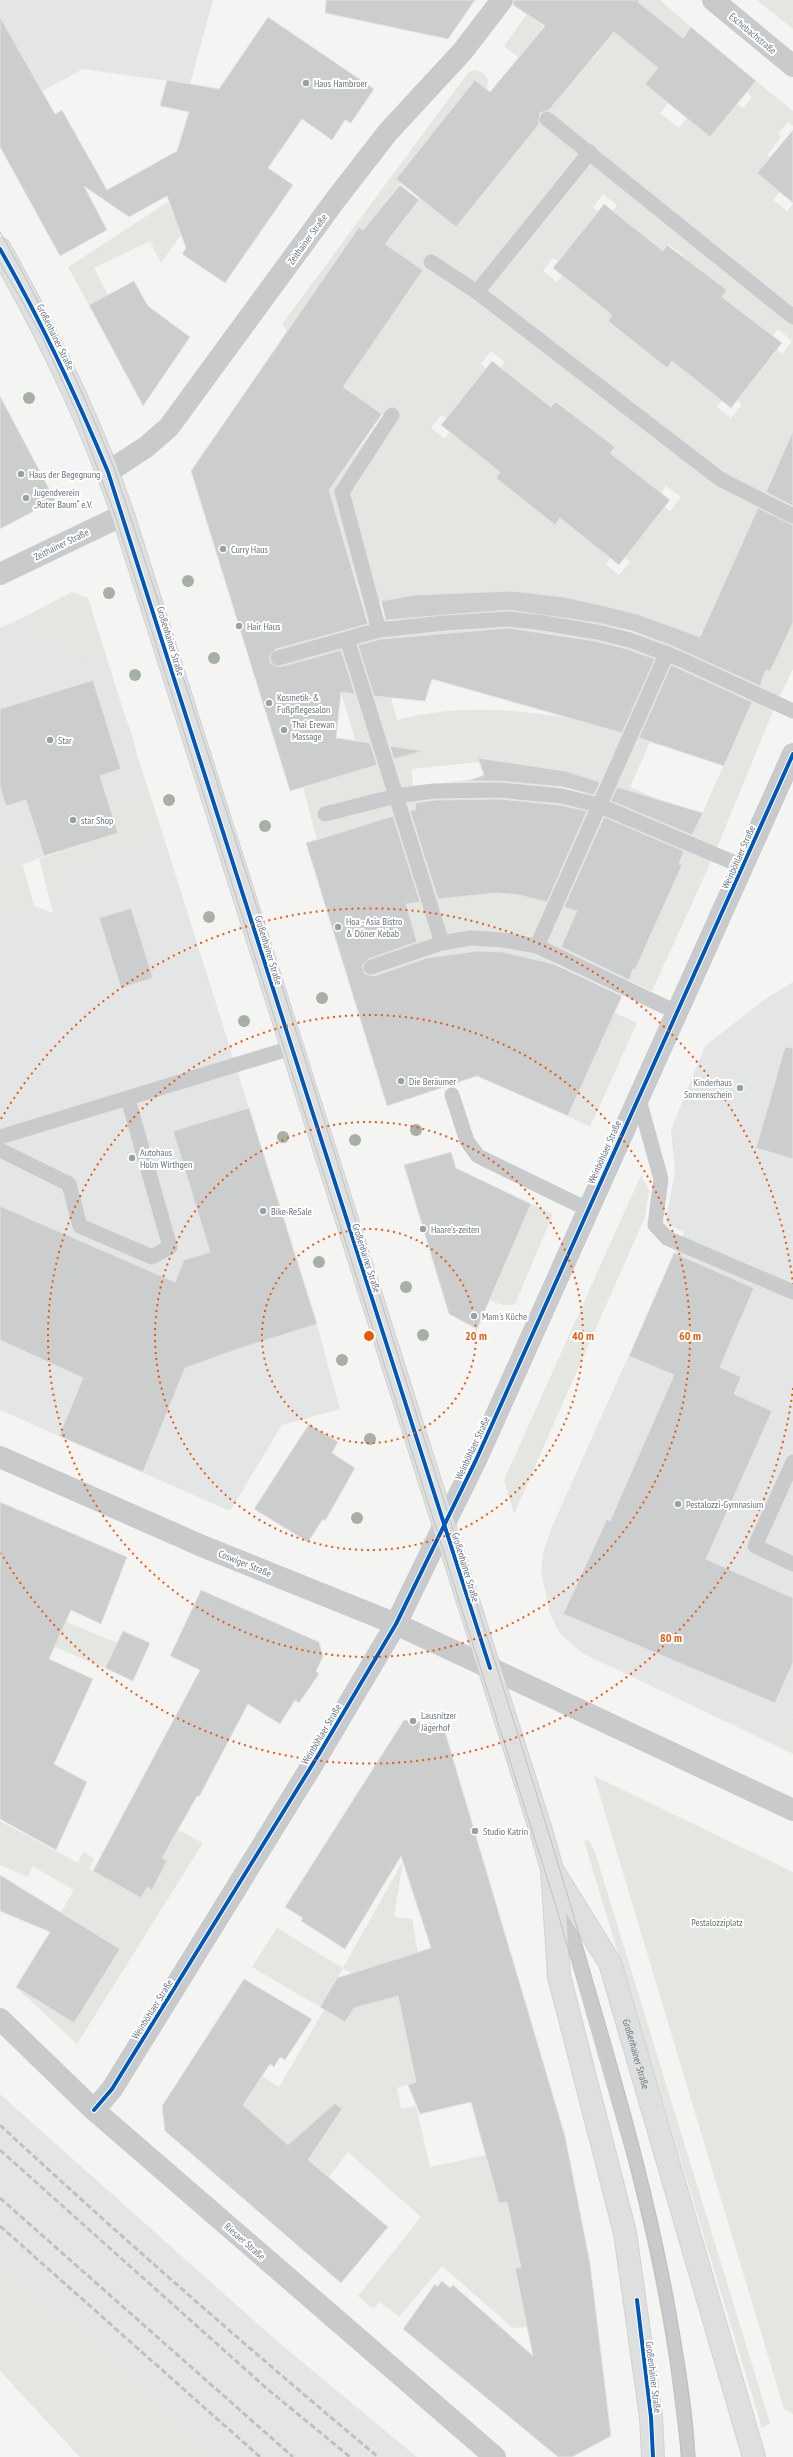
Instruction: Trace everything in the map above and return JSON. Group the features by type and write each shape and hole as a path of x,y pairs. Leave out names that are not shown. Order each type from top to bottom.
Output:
{"main road":[{"name":"Großenhainer Straße","path":"0,249 46,331 108,472 123,515 291,1048 490,1668 552,1869 560,1976 625,2233 651,2417 654,2457"},
{"name":"Großenhainer Straße","path":"552,1869 610,1963 754,2457"}],"street":[{"name":"Zeithainer Straße","path":"108,472 146,447 169,428 336,199 388,132 462,52 502,0"},
{"name":"Eschebachstraße","path":"713,0 793,66"},
{"name":"Zeithainer Straße","path":"0,574 123,515"},
{"name":"Weinböhlaer Straße","path":"94,2110 112,2089 319,1754 396,1624 476,1460 587,1209 742,866 791,762"},
{"name":"Coswiger Straße","path":"0,1457 202,1546 396,1624 490,1668"},
{"path":"490,1668 793,1810"},
{"name":"Riesaer Straße","path":"0,2019 94,2110 495,2457"}],"lane":[{"path":"547,119 590,152 793,317"},
{"path":"476,292 590,152"},
{"path":"431,262 476,292 720,479 793,516"},
{"path":"379,630 342,492 392,415"},
{"path":"278,658 379,630 445,622 508,620 597,632 667,653 793,711"},
{"path":"347,639 442,943"},
{"path":"537,946 598,805 667,653"},
{"path":"326,814 396,796 458,789 499,790 562,796 598,805 742,866"},
{"path":"371,967 442,943 471,938 537,946 676,1012"},
{"path":"0,1137 291,1048"},
{"path":"452,1095 467,1141 478,1156 587,1209"},
{"path":"638,1096 661,1179 655,1226 668,1238 793,1292"},
{"path":"0,1150 69,1184 80,1226 152,1256 170,1247 128,1099"},
{"path":"793,1462 755,1546 793,1564"},
{"name":"Großenhainer Straße","path":"552,1869 597,2017 658,2249 678,2364 688,2457"}],"shaded area":[{"path":"0,0 213,0 190,84 83,69 0,114"},
{"path":"24,617 25,628 34,637 69,652 93,658 106,668 116,702 110,703 114,708 123,710 132,735 137,755 133,757 133,768 142,799 110,808 100,776 26,800 44,856 22,865 20,856 0,862 0,628"},
{"name":"Autohaus Holm Wirthgen","path":"164,838 317,1324 340,1409 282,1425 230,1511 0,1410 0,893 53,913 76,866"},
{"name":"Pestalozzi-Gymnasium","path":"793,982 793,1716 779,1747 582,1653 560,1634 549,1611 541,1571 543,1552 552,1527 684,1232 665,1223 675,1173 671,1130 705,1046 764,1000"},
{"path":"0,2094 278,2342 417,2457 219,2457 213,2452 0,2260"}],"green space":[{"path":"640,0 660,0 691,27 658,68 668,103 660,113 679,128 687,118 710,137 737,104 743,108 752,97 747,92 756,81 793,111 793,126 788,122 778,134 781,137 767,155 770,157 757,173 780,192 773,200 787,211 793,204 793,435 769,482 793,495 793,534 731,654 770,672 793,623 793,669 776,704 714,855 652,991 561,949 554,966 529,958 484,952 463,953 420,962 373,976 366,994 352,948 413,929 380,820 317,839 303,788 364,768 331,659 269,678 260,654 368,620 329,490 384,415 342,387 422,270 359,227 287,331 282,324 468,73 475,70 483,73 488,80 487,89 475,80 396,179 401,183 376,214 397,228 420,198 456,227 563,93 504,46 527,14 543,26 542,29 592,60","holes":["603,194 617,205 613,211 663,251 668,244 683,255 672,269 713,280 727,290 722,297 773,336 778,329 792,341 782,354 777,350 737,401 742,405 731,418 717,407 722,401 672,361 666,368 652,356 632,319 621,332 608,322 612,315 562,276 557,282 543,271 553,258 558,261 598,211 593,207","491,351 505,362 501,368 551,407 556,401 571,412 560,425 601,436 615,447 610,453 661,493 666,486 681,497 670,511 665,507 625,557 630,562 619,575 606,564 610,558 560,518 510,489 496,478 500,472 450,432 445,439 431,428 441,415 447,418 486,368 481,364","501,592 416,613 381,618 378,602 414,595","564,597 637,614 663,642 601,623","379,651 575,719 531,713 486,710 464,710 419,715 397,720","676,683 747,714 700,818 630,787","480,762 536,767 564,772 592,780 584,794 535,783 478,779 413,786 412,769","611,834 682,865 635,970 565,938","562,835 533,899 519,895"]},
{"path":"757,0 793,0 793,29"},
{"path":"231,164 161,263 150,241 94,268 108,295 89,305 68,267 168,202 174,217"},
{"path":"72,592 88,598 123,710 114,708 110,703 116,702 106,668 97,671 93,658 47,644 31,635 25,628 24,617"},
{"path":"137,755 164,838 76,866 53,913 39,859 118,833 110,808 141,798 133,767 133,757"},
{"path":"20,856 34,905 27,922 0,912 0,862"},
{"path":"614,1012 637,1023 590,1127 568,1116"},
{"path":"641,1175 649,1190 645,1217 514,1514 504,1480"},
{"path":"531,1204 553,1214 515,1304 499,1304 490,1300"},
{"path":"0,1594 117,1643 105,1668 0,1624"},
{"path":"793,1716 793,1754 779,1747"},
{"name":"Pestalozziplatz","path":"594,1776 793,1872 793,2414 784,2409"},
{"path":"0,1821 78,1863 83,1852 94,1858 89,1869 141,1898 147,1887 152,1889 167,1861 162,1858 178,1830 203,1843 77,2044 16,1987 74,2023 120,1949 61,1912 74,1890 32,1866 28,1877 0,1865"},
{"path":"588,1840 594,1849 770,2423 762,2428 584,1841"},
{"path":"403,1861 394,1917 412,1919 418,1953 438,1985 416,2082 397,2088 401,2109 416,2106 430,2167 486,2155 507,2202 521,2268 515,2268 519,2291 542,2326 513,2328 442,2266 399,2317 380,2302 373,2309 358,2296 421,2217 348,2152 329,2177 308,2160 312,2155 296,2138 288,2145 243,2105 262,2076 279,2087 324,2010 345,2022 368,1983 343,1968"},
{"path":"277,1928 343,1968 320,2007 252,1967"},
{"path":"0,2260 219,2457 80,2457 0,2371"}],"building":[{"path":"326,0 475,0 448,39 325,13"},
{"path":"514,0 640,0 638,2 683,38 691,27 756,81 710,137 645,84 658,68 614,32 549,110 540,113 539,123 536,128 456,227 396,179 475,80 490,92 545,26 513,5"},
{"path":"0,17 55,114 62,110 107,190 177,151 189,112 160,106 167,80 219,89 268,17 374,89 351,123 345,120 332,140 302,119 268,168 293,185 225,283 182,254 186,248 167,196 129,217 84,186 107,230 60,256 0,147"},
{"path":"793,130 793,203 757,173"},
{"path":"400,185 419,200 385,244 423,270 343,387 382,414 329,490 368,624 276,649 269,656 271,664 280,667 341,650 355,694 341,692 336,738 370,743 377,765 290,791 191,471 359,227 363,230"},
{"path":"604,204 663,251 667,245 727,290 722,297 782,343 731,408 672,361 667,368 608,321 612,315 553,268"},
{"path":"134,281 148,306 190,337 143,406 89,305"},
{"path":"492,361 551,407 556,402 615,447 610,453 670,500 619,565 560,518 555,525 496,478 500,472 441,425"},
{"name":"Haus der Begegnung","path":"0,396 55,500 0,529"},
{"path":"793,431 793,506 766,492"},
{"path":"758,508 793,525 793,623 770,672 766,670 760,686 670,645 632,631 598,623 508,610 386,620 381,601 414,595 511,591 564,597 637,614 700,637"},
{"path":"508,628 595,641 627,649 655,659 622,733 432,679 425,701 374,696 358,645 381,639"},
{"path":"671,665 752,702 724,766 639,738"},
{"path":"93,680 121,769 100,776 118,833 44,856 26,800 6,806 0,787 0,709"},
{"path":"390,746 423,751 394,759"},
{"path":"478,758 565,771 600,782 594,795 563,787 500,781 468,781 484,775"},
{"path":"617,787 703,813 692,835 611,801"},
{"path":"499,799 560,805 587,811 547,902 519,895 497,893 438,899 410,811 416,809 415,803 435,800"},
{"path":"393,816 420,902 406,904 417,942 368,959 362,966 365,974 374,976 427,958 476,951 503,952 554,964 622,996 568,1116 477,1076 387,1106 306,843"},
{"path":"604,817 684,851 679,864 682,865 635,970 633,969 629,980 561,947 577,911 564,907"},
{"path":"131,908 153,978 121,988 99,918"},
{"path":"785,1047 793,1048 793,1159 756,1148"},
{"path":"249,1108 317,1324 241,1348 185,1368 143,1472 59,1436 83,1378 0,1340 0,1206 175,1282 184,1260 210,1252 173,1131"},
{"path":"451,1152 456,1168 531,1204 477,1329 449,1314 404,1165"},
{"path":"674,1253 754,1288 720,1367 741,1377 734,1394 772,1411 706,1559 793,1598 793,1663 775,1703 563,1614 607,1519 610,1521 674,1375 629,1356"},
{"path":"309,1424 338,1442 332,1453 355,1468 325,1521 323,1519 308,1542 254,1509"},
{"path":"0,1502 127,1557 101,1624 71,1610 49,1659 93,1679 54,1764 87,1782 56,1850 0,1819"},
{"path":"201,1590 319,1642 323,1657 316,1671 319,1674 299,1703 295,1700 280,1724 248,1704 199,1797 197,1796 162,1858 167,1861 152,1890 147,1887 141,1898 93,1871 200,1670 170,1656"},
{"path":"123,1631 150,1643 133,1681 105,1668"},
{"path":"404,1720 443,1725 565,2136 590,2263 611,2436 572,2457 558,2457 403,2329 435,2284 437,2287 442,2281 450,2288 453,2285 533,2356 515,2268 521,2268 507,2202 499,2203 471,2102 420,2114 408,2085 416,2082 398,1996 354,2008 345,2022 320,2007 337,1978 431,1948 401,1856 345,1949 301,1921 303,1918 285,1907"},
{"path":"0,1875 120,1949 74,2023 16,1987 50,1932 0,1911"},
{"path":"244,1979 312,2019 285,2060 280,2057 274,2067 270,2064 243,2105 288,2145 335,2103 342,2109 308,2160 388,2227 341,2283 165,2131 162,2106"}],"tram line":[{"path":"0,232 47,319 114,468 204,741 532,1779 598,1999 645,2169 681,2340 695,2457"},
{"path":"0,263 41,334 77,413 116,518 555,1903 631,2169 651,2251 667,2335 682,2457"}],"railway":[{"path":"0,2125 187,2293 378,2457"},
{"path":"0,2150 265,2387 350,2457"},
{"path":"0,2198 293,2457"},
{"path":"0,2226 260,2457"}],"cycle path":[{"path":"0,249 30,303 108,472 490,1668"},
{"path":"94,2110 112,2089 319,1754 396,1624 476,1460 793,754"},
{"path":"637,2300 651,2417 653,2457"}],"place":[{"name":"Haus Hambroer","path":"306,83"},
{"name":"Haus der Begegnung","path":"21,474"},
{"name":"Jugendverein „Roter Baum“ e.V.","path":"26,498"},
{"name":"Curry Haus","path":"223,549"},
{"name":"Hair Haus","path":"239,626"},
{"name":"Kosmetik- & Fußpflegesalon","path":"269,703"},
{"name":"Thai Erewan Massage","path":"284,730"},
{"name":"Star","path":"50,740"},
{"name":"star Shop","path":"73,820"},
{"name":"Hoa - Asia Bistro & Döner Kebab","path":"338,927"},
{"name":"Die Beräumer","path":"401,1081"},
{"name":"Kinderhaus Sonnenschein","path":"740,1088"},
{"name":"Autohaus Holm Wirthgen","path":"132,1158"},
{"name":"Bike-ReSale","path":"263,1211"},
{"name":"Haare’s-zeiten","path":"423,1229"},
{"name":"Mam's Küche","path":"474,1316"},
{"name":"Pestalozzi-Gymnasium","path":"678,1504"},
{"name":"Lausnitzer Jägerhof","path":"413,1721"},
{"name":"Studio Katrin","path":"475,1831"}]}
